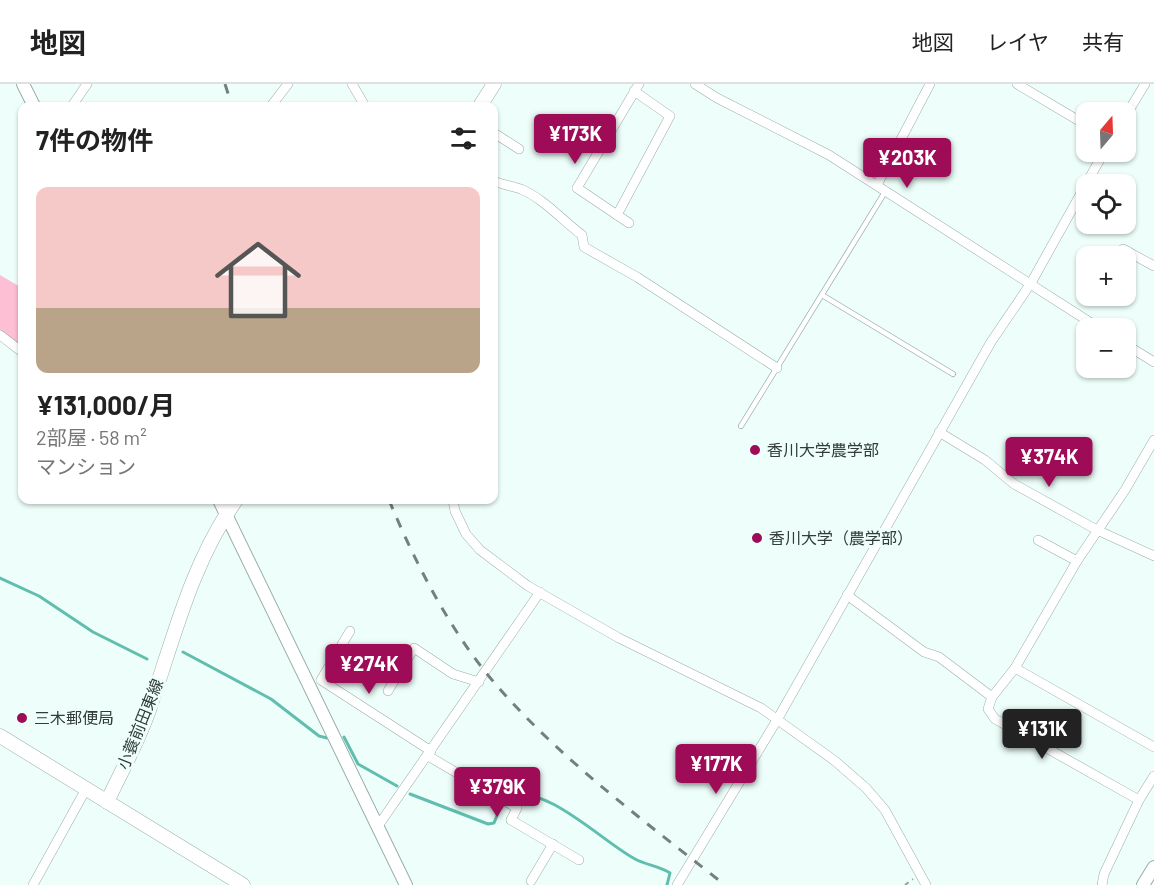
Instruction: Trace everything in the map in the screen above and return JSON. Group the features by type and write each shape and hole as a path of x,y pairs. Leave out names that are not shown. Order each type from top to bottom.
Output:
{"main road":[{"path":"483,102 494,84"},
{"name":"小蓑前田東線","path":"107,802 145,721 189,591 211,540 233,504"},
{"path":"0,736 243,885"}],"street":[{"path":"23,84 32,102"},
{"path":"75,102 87,84"},
{"path":"274,102 288,84"},
{"path":"695,84 717,98 829,155 1084,318"},
{"path":"877,185 930,84"},
{"path":"1017,84 1076,119"},
{"path":"1134,102 1145,84"},
{"path":"356,85 363,102"},
{"path":"617,215 670,116 637,86 577,188 617,215 629,223"},
{"path":"498,136 519,149"},
{"path":"677,885 777,720 939,432 991,342 1031,283 1098,162"},
{"path":"498,182 521,189 552,209 560,219 582,235 584,247 637,277 777,368"},
{"path":"1136,256 1154,266"},
{"path":"0,335 18,349"},
{"path":"1136,351 1154,362"},
{"path":"939,432 985,460 1014,484 1097,530 1154,556"},
{"path":"1139,800 995,719 988,709 992,698 1015,668 1077,561 1125,490 1154,440"},
{"path":"1144,455 1154,460"},
{"path":"221,504 315,683 406,885"},
{"path":"454,504 466,534 480,550 519,580 602,629 752,704 835,761 866,788 885,810 926,885"},
{"path":"1038,540 1077,561"},
{"path":"378,826 540,592"},
{"path":"847,595 924,652 939,657 992,698"},
{"path":"315,683 350,631"},
{"path":"388,692 414,648 453,674 479,682"},
{"path":"1015,668 1154,747"},
{"path":"315,683 517,808 511,820 579,860"},
{"path":"1102,885 1139,800 1154,776"},
{"path":"33,885 86,789"},
{"path":"531,881 553,844"},
{"path":"1143,885 1154,867"}],"lane":[{"path":"741,426 885,192"},
{"path":"822,295 953,374"}],"shaded area":[{"path":"0,275 18,286 18,345 0,332"}],"waterway":[{"path":"0,578 39,596 93,632 147,659"},
{"path":"183,652 271,699 319,736 327,738"},
{"path":"344,737 358,764 397,786"},
{"path":"410,794 488,824 494,823 500,808"},
{"path":"509,796 523,794 539,798 574,816 635,859 670,873 667,885"}],"railway":[{"path":"225,84 231,102"},
{"path":"391,504 432,590 458,634 487,674 513,704 600,786 725,885"}],"place":[{"name":"香川大学農学部","path":"755,450"},
{"name":"香川大学（農学部）","path":"757,538"},
{"name":"三木郵便局","path":"22,718"}]}
